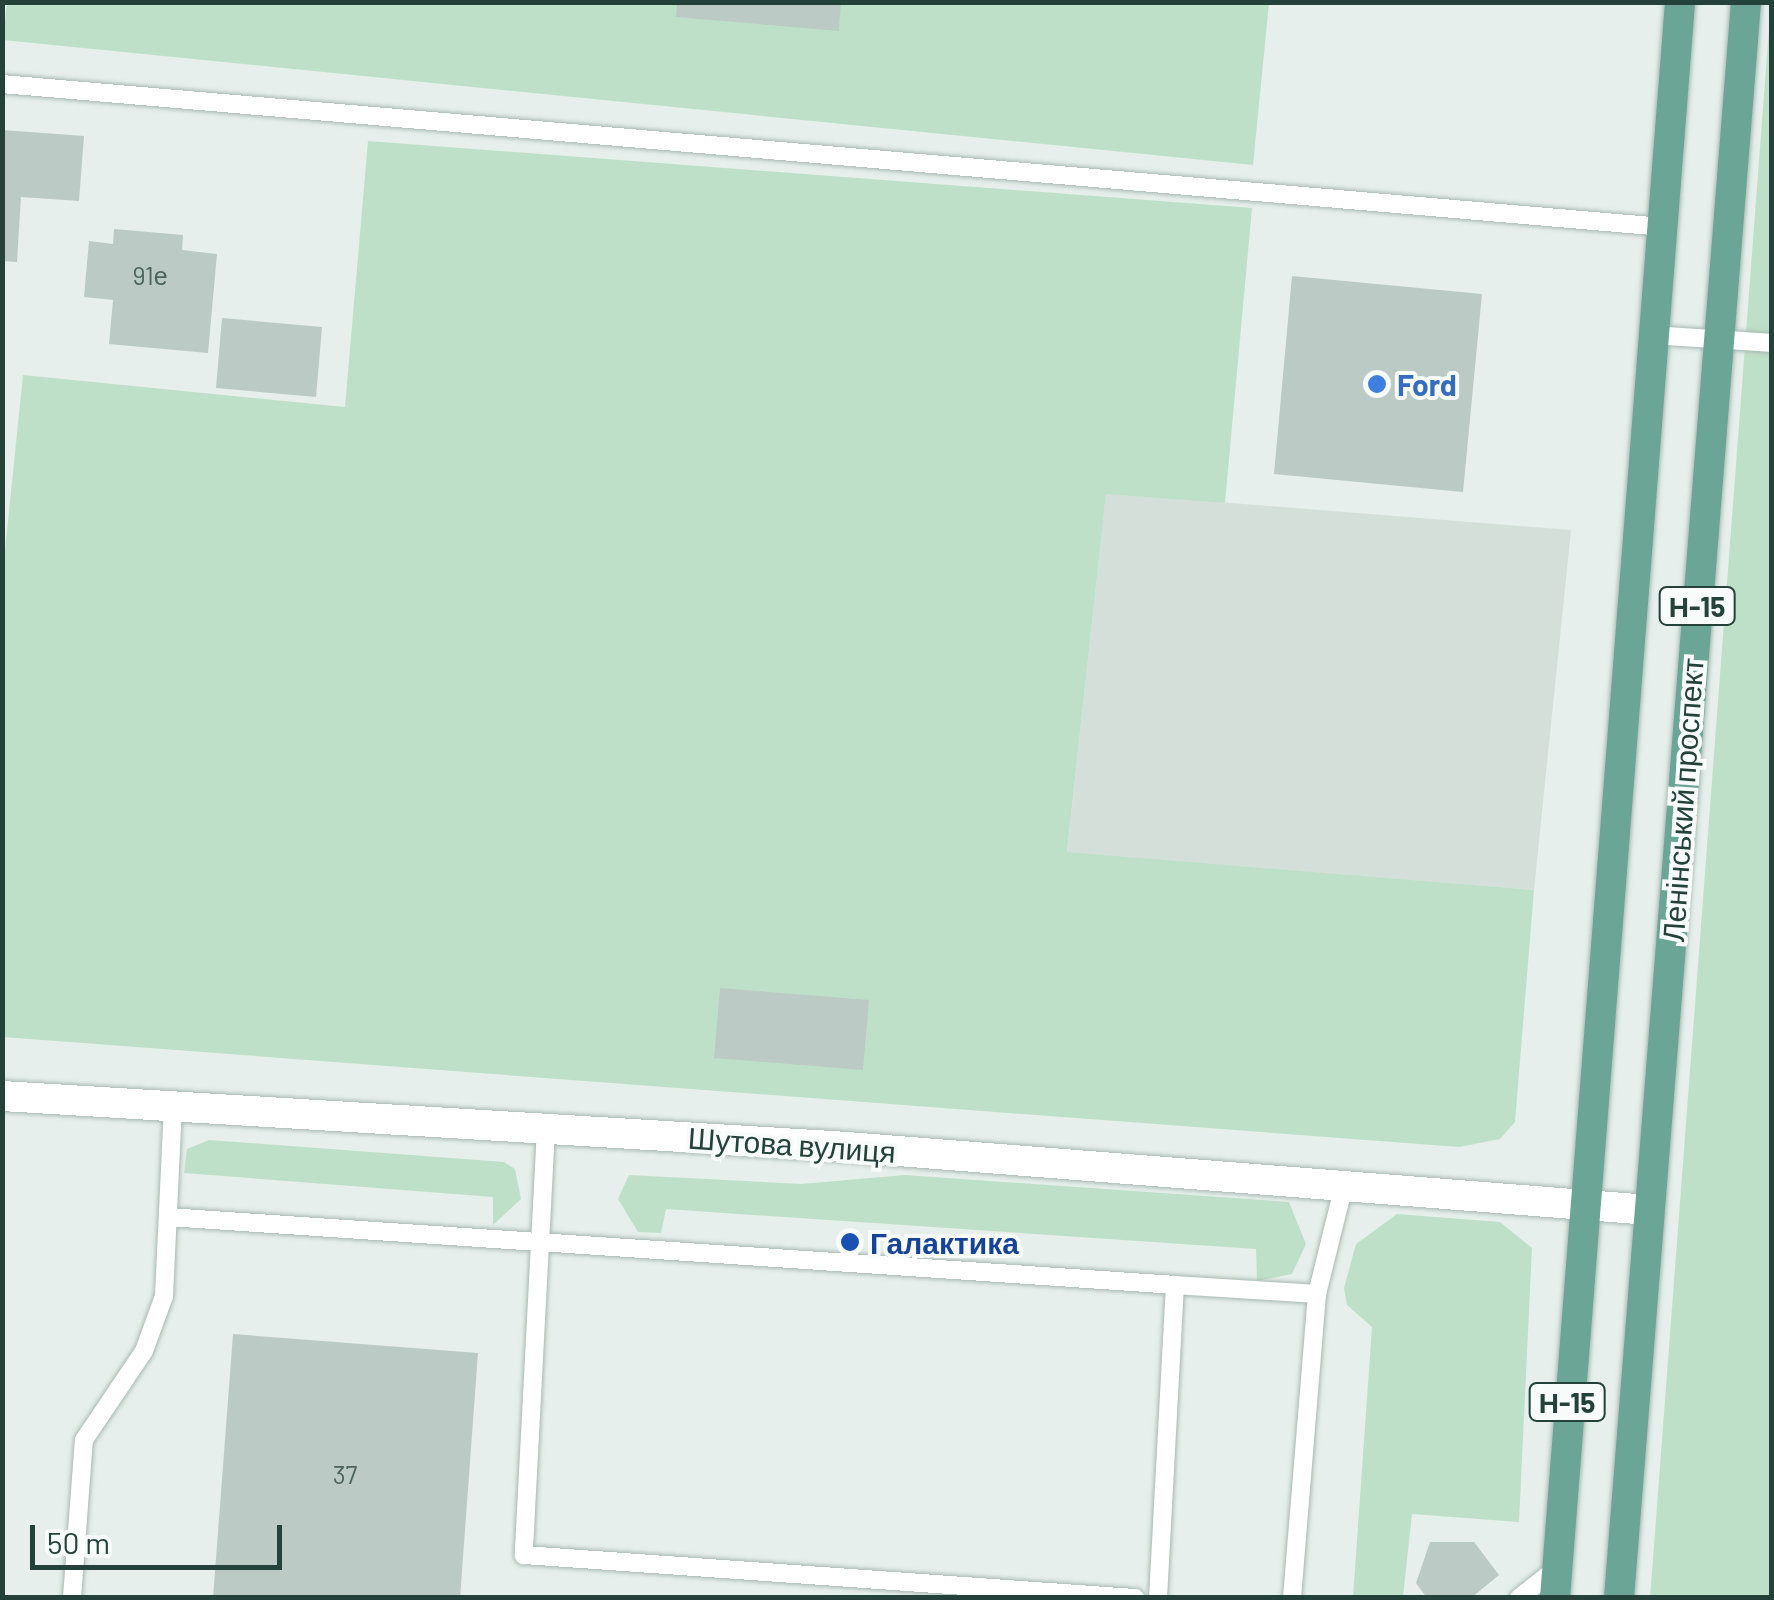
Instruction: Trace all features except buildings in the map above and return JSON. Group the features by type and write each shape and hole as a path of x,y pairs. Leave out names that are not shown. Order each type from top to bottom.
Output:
{"main road":[{"name":"Н-15","path":"1556,1583 1580,1206 1680,2"},
{"name":"Ленінський проспект","path":"1618,1598 1746,2"}],"street":[{"name":"Шутова вулиця","path":"2,1096 546,1128 1650,1210"}],"lane":[{"path":"2,84 1662,228"},
{"path":"1653,335 1772,344"},
{"path":"72,1598 84,1440 144,1351 164,1296 173,1106"},
{"path":"546,1128 524,1555 1135,1598"},
{"path":"1292,1598 1317,1294 1344,1185"},
{"path":"168,1217 1317,1294"},
{"path":"1158,1598 1175,1285"},
{"path":"1518,1598 1556,1583"}],"shaded area":[{"path":"1106,493 1571,530 1534,890 1067,853"}],"green space":[{"path":"7,2 1269,3 1253,165 3,40"},
{"path":"1771,3 1771,1597 1650,1598"},
{"path":"368,141 1252,208 1225,503 1106,494 1067,852 1534,890 1515,1122 1500,1139 1459,1147 3,1037 2,579 23,375 345,407"},
{"path":"209,1140 504,1162 515,1169 521,1199 493,1225 493,1197 184,1173 187,1149"},
{"path":"629,1175 801,1184 905,1175 1289,1202 1306,1244 1292,1274 1257,1281 1256,1249 666,1209 661,1233 638,1232 618,1199"},
{"path":"1397,1214 1500,1222 1532,1248 1519,1522 1412,1514 1403,1597 1353,1597 1372,1327 1347,1305 1344,1288 1356,1244"}],"place":[{"name":"Ford","path":"1377,384"},
{"name":"Галактика","path":"850,1242"}]}
